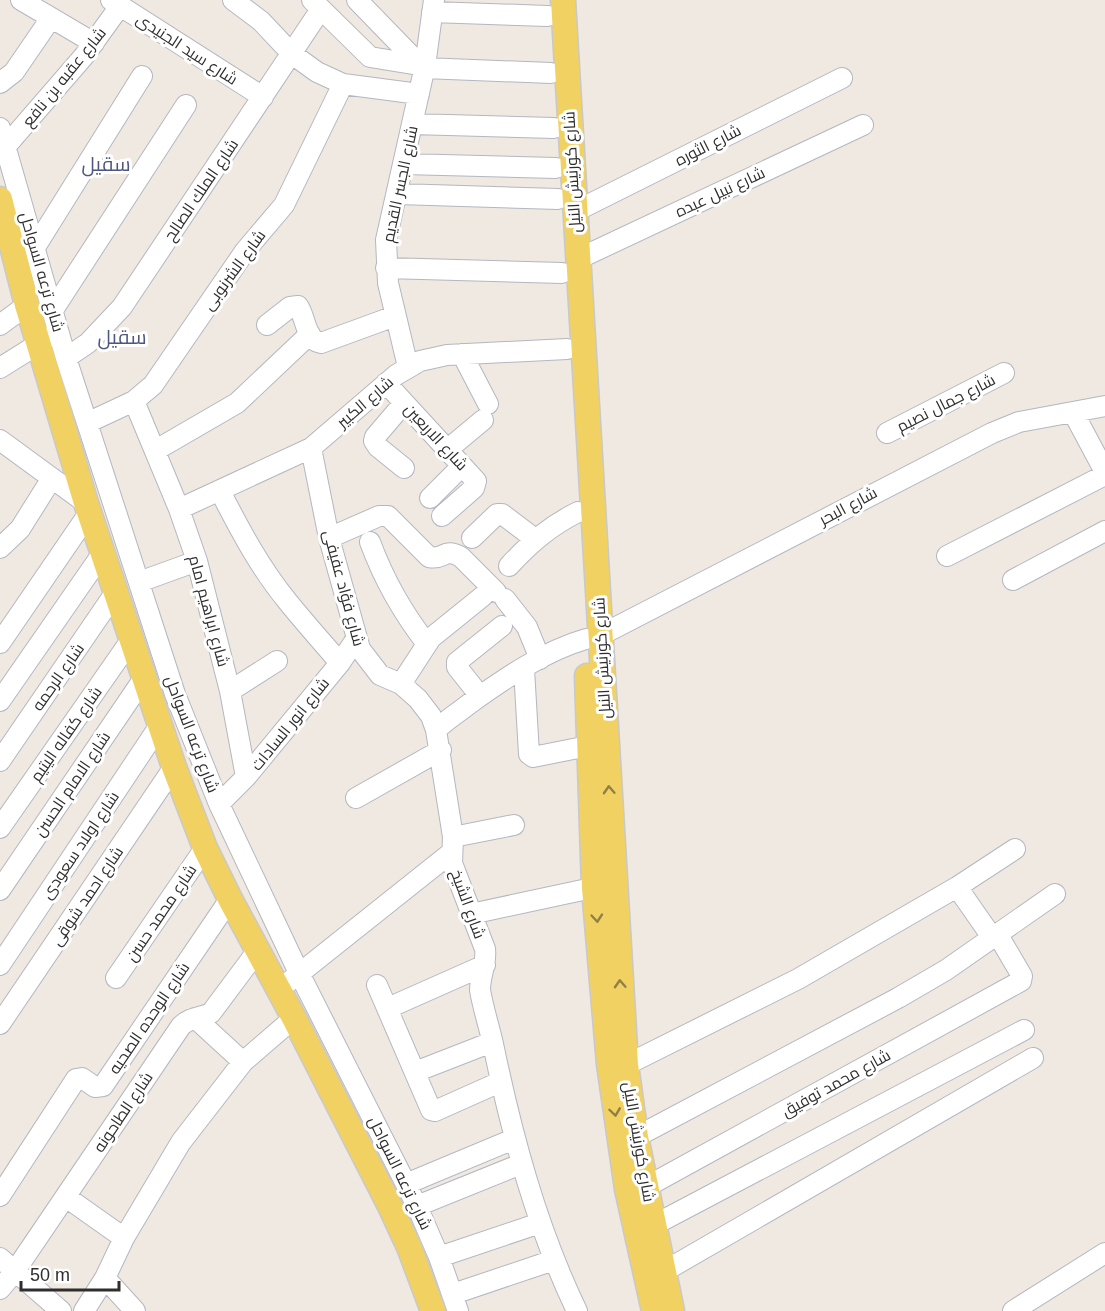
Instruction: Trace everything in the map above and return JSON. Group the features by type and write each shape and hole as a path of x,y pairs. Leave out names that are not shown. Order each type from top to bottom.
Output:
{"main road":[{"name":"شارع كورنيش النيل","path":"553,5 551,73 556,168 566,206"},
{"name":"شارع كورنيش النيل","path":"553,5 594,637 614,1106 629,1200 654,1311"},
{"name":"شارع ترعه السواحل","path":"0,200 27,305 49,337 88,508 174,767 206,848 230,899 279,989 410,1247 433,1311"},
{"name":"شارع كورنيش النيل","path":"570,266 567,349 579,416 578,513 594,637 588,746 636,1137 672,1311"}],"street":[{"path":"21,0 94,43"},
{"path":"233,0 261,21 292,54 317,72 343,84 419,94"},
{"path":"357,0 423,67"},
{"name":"شارع عقبه بن نافع","path":"3,137 94,43 115,3"},
{"name":"شارع سيد الجنيدى","path":"115,3 263,98"},
{"path":"316,4 370,57 423,67 551,73"},
{"name":"شارع الملك الصالح","path":"66,358 88,343 122,307 292,54 316,4"},
{"path":"433,6 553,5"},
{"name":"شارع الجسر القديم","path":"408,367 388,283 388,224 398,194 419,94 433,6"},
{"path":"0,83 14,72 51,18"},
{"path":"34,249 142,76"},
{"name":"شارع الثوره","path":"566,206 842,78"},
{"name":"شارع الشرنوبى","path":"87,423 134,401 153,385 245,251 285,205 343,84"},
{"path":"53,310 186,105"},
{"path":"412,124 554,128"},
{"name":"شارع نبيل عبده","path":"570,266 862,125"},
{"name":"شارع ترعه السواحل","path":"3,137 53,310 49,337 66,358 176,694 219,804 299,973 417,1206 440,1257 456,1302"},
{"path":"404,164 556,168"},
{"path":"398,194 566,206"},
{"path":"387,268 570,266"},
{"path":"0,325 27,305"},
{"path":"267,325 290,307 298,306 310,334 315,342 321,343 395,316"},
{"path":"156,450 237,403 310,334"},
{"path":"0,368 49,337"},
{"name":"شارع الكبير","path":"179,509 310,448 408,367 433,357 567,349"},
{"path":"447,450 485,412 462,354"},
{"name":"شارع جمال نصيم","path":"887,433 1004,373"},
{"name":"شارع الاربعين","path":"386,383 474,478 476,485 442,516"},
{"name":"شارع ابراهيم امام","path":"134,401 156,450 197,561 230,691 246,777"},
{"path":"404,403 374,441 404,468"},
{"name":"شارع البحر","path":"594,637 971,442 1019,422 1105,406"},
{"path":"947,556 1105,473 1073,412"},
{"path":"0,643 88,508 52,478 1,443"},
{"name":"شارع فؤاد عفيفى","path":"310,448 329,538 360,650 380,675 411,691 425,707 436,730"},
{"path":"430,498 462,466"},
{"path":"0,548 20,529 52,478"},
{"path":"220,491 240,530 287,602 340,663"},
{"path":"509,567 535,539 555,524 578,513"},
{"path":"472,538 497,514 502,514 535,539"},
{"path":"329,538 379,516 388,516 429,557 438,558 446,553 454,553 461,557 495,596 527,627 532,664 529,754 533,757 588,746"},
{"path":"1013,580 1105,531"},
{"path":"370,542 388,585 412,625 427,644"},
{"path":"0,701 102,554"},
{"path":"139,582 197,561"},
{"name":"شارع الرحمه","path":"0,761 116,593"},
{"path":"401,684 427,644 495,596"},
{"path":"480,696 457,667 457,662 502,626"},
{"path":"436,730 480,696 532,664 564,646 594,637"},
{"name":"شارع انور السادات","path":"219,804 246,777 340,663 356,639"},
{"name":"شارع كفاله اليتيم","path":"0,828 131,640"},
{"path":"230,691 277,661"},
{"name":"شارع الامام الحسن","path":"0,890 144,678"},
{"name":"شارع اولاد سعودى","path":"0,965 160,725"},
{"name":"شارع الشيخ","path":"436,730 441,750 455,873 485,949 485,965 480,990 500,1082 521,1164 570,1309"},
{"path":"356,798 441,750"},
{"name":"شارع احمد شوقى","path":"0,1024 174,767"},
{"path":"279,989 453,844 514,825"},
{"name":"شارع محمد حسن","path":"116,978 206,848"},
{"path":"626,1065 798,980 1015,849"},
{"path":"471,914 604,886"},
{"path":"957,886 987,930 995,937"},
{"path":"636,1137 898,998 946,970 1055,894"},
{"name":"شارع الوحده الصحيه","path":"0,1196 76,1079 82,1078 95,1087 103,1086 230,899"},
{"name":"شارع محمد توفيق","path":"646,1187 1020,982 1022,976 1002,942 995,937"},
{"name":"شارع الطاحونه","path":"0,1289 8,1264 66,1197 181,1026 187,1020 204,1017 217,1007 258,950"},
{"path":"388,1008 485,965"},
{"path":"377,985 433,1111 500,1082"},
{"path":"195,1018 243,1062"},
{"path":"84,1311 181,1142 243,1062 294,1018"},
{"path":"654,1225 1024,1030"},
{"path":"415,1071 492,1042"},
{"path":"663,1272 1033,1058"},
{"path":"406,1184 514,1138"},
{"path":"417,1206 521,1164"},
{"path":"66,1197 124,1238"},
{"path":"440,1257 540,1223"},
{"path":"1013,1311 1105,1253"},
{"path":"456,1302 555,1260"},
{"path":"8,1264 61,1311"},
{"path":"105,1278 135,1311"}],"district":[{"name":"سقيل","path":"106,164"},
{"name":"سقيل","path":"122,337"}]}
